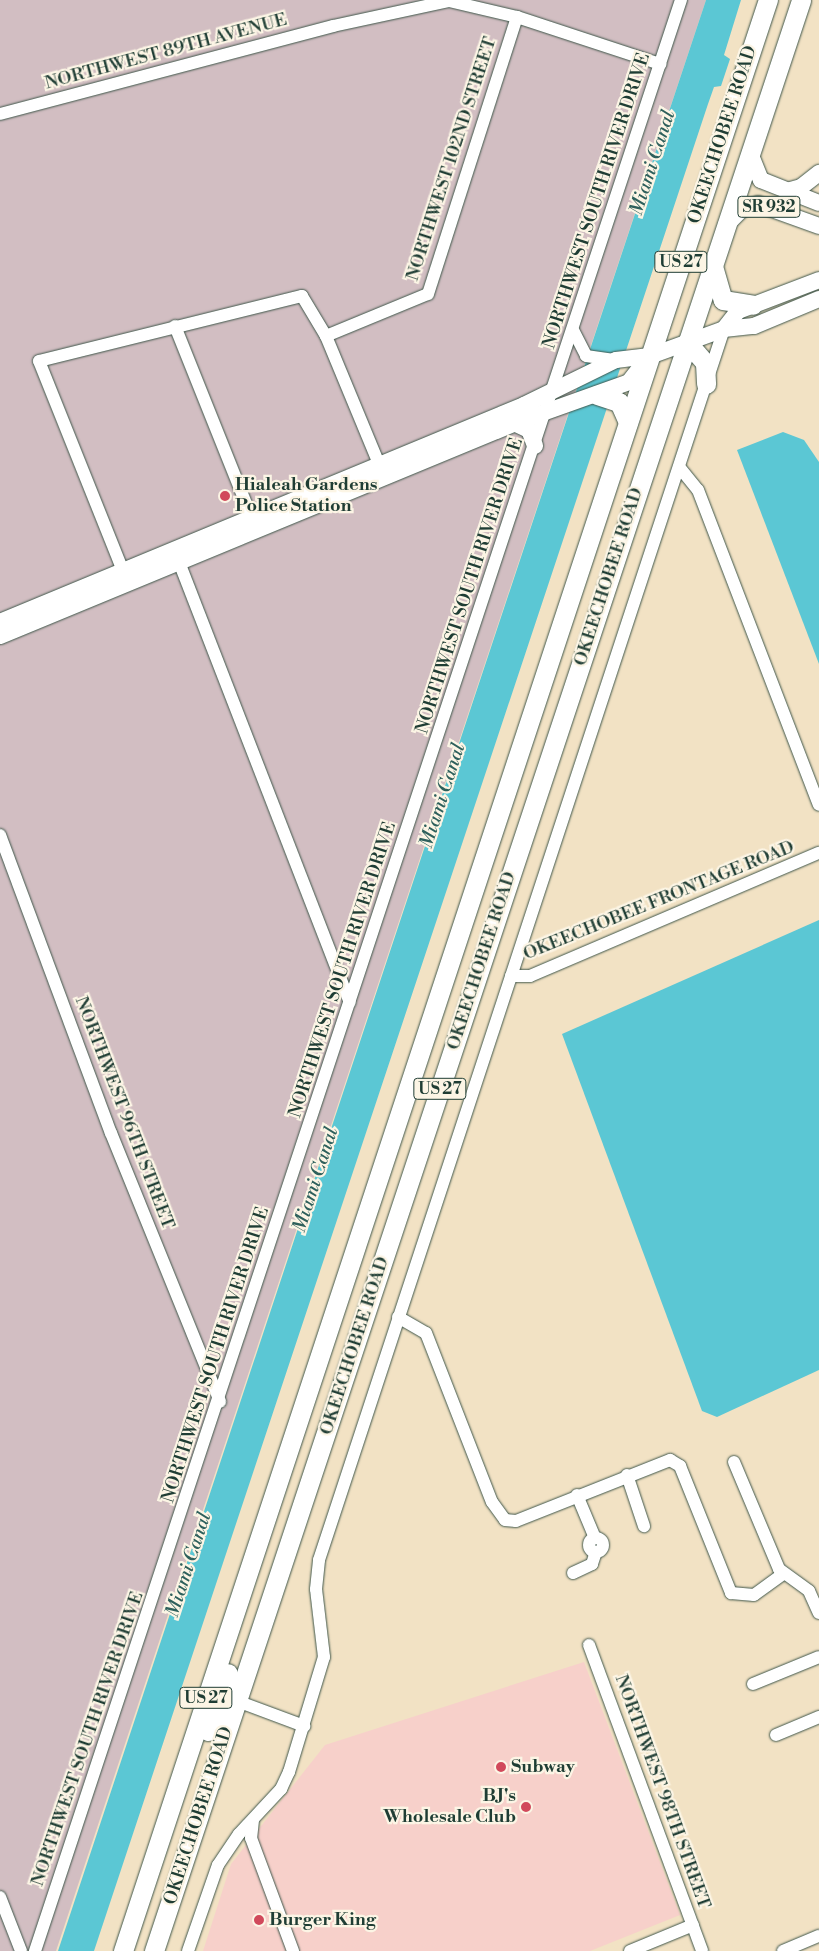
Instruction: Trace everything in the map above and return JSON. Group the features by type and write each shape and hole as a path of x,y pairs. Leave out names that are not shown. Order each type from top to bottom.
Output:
{"highway":[{"name":"OKEECHOBEE ROAD","path":"123,1951 768,0"},
{"name":"OKEECHOBEE ROAD","path":"154,1951 801,0"},
{"path":"712,265 723,300 753,306"},
{"path":"687,342 704,363 706,384"},
{"path":"609,394 622,406 628,422"},
{"path":"146,1886 212,1722 228,1673 269,1512"},
{"path":"212,1722 222,1708 237,1701 228,1685 228,1673"}],"main road":[{"name":"SR 932","path":"750,154 762,180 814,201"},
{"path":"787,191 801,188 819,172"},
{"path":"814,201 819,219"},
{"name":"SR 932","path":"725,227 742,209 758,204 819,226"},
{"path":"724,329 738,311 819,280"},
{"path":"802,306 806,296 819,285"},
{"path":"0,636 179,562 254,523 379,464 554,392 580,377 623,358 650,356 724,329 754,326 819,299"},
{"path":"0,622 123,571 546,412 609,394 629,382 650,356"},
{"path":"514,424 529,430 535,446"}],"street":[{"name":"NORTHWEST SOUTH RIVER DRIVE","path":"35,1951 220,1402 350,1002 554,392 682,0"},
{"name":"NORTHWEST 89TH AVENUE","path":"0,114 306,33 449,1 517,17 660,64"},
{"name":"NORTHWEST 102ND STREET","path":"326,336 428,294 517,17"},
{"path":"814,201 819,172"},
{"path":"123,571 39,361 293,295 309,301 326,336 379,464"},
{"path":"176,326 254,523"},
{"name":"OKEECHOBEE FRONTAGE ROAD","path":"188,1951 225,1854 281,1789 304,1726 324,1657 316,1589 318,1560 680,468 724,329"},
{"path":"573,330 578,347 591,357 623,358"},
{"path":"680,468 698,490 819,805"},
{"path":"179,562 350,1002"},
{"name":"NORTHWEST 96TH STREET","path":"0,835 111,1134 220,1402"},
{"name":"OKEECHOBEE FRONTAGE ROAD","path":"511,976 530,976 819,853"},
{"path":"398,1317 426,1333 492,1502 505,1520 516,1521 660,1462 675,1462 731,1593 754,1595 783,1574"},
{"path":"734,1462 783,1574 809,1591 819,1613"},
{"path":"626,1475 644,1526"},
{"path":"574,1573 595,1556 602,1544 595,1538 578,1495"},
{"name":"NORTHWEST 98TH STREET","path":"589,1645 702,1951"},
{"path":"753,1684 819,1657"},
{"path":"237,1701 304,1726"},
{"path":"776,1735 819,1717"},
{"path":"253,1820 251,1838 293,1951"},
{"path":"225,1854 242,1848 258,1859"},
{"path":"0,1897 21,1951"},
{"path":"630,1951 692,1925"},
{"path":"782,1951 819,1936"}],"shaded area":[{"path":"0,0 706,0 56,1951 0,1951"},
{"path":"584,1662 680,1915 590,1951 203,1951 231,1864 325,1745"}],"water":[{"name":"Miami Canal","path":"706,0 741,0 724,55 730,59 721,86 714,87 708,104 94,1951 58,1951"},
{"path":"783,432 804,440 819,462 819,664 737,450"},
{"path":"819,920 819,1370 717,1417 702,1411 562,1034"}],"place":[{"name":"Hialeah Gardens Police Station","path":"225,496"},
{"name":"Subway","path":"501,1767"},
{"name":"BJ's Wholesale Club","path":"526,1807"},
{"name":"Burger King","path":"259,1920"}]}
